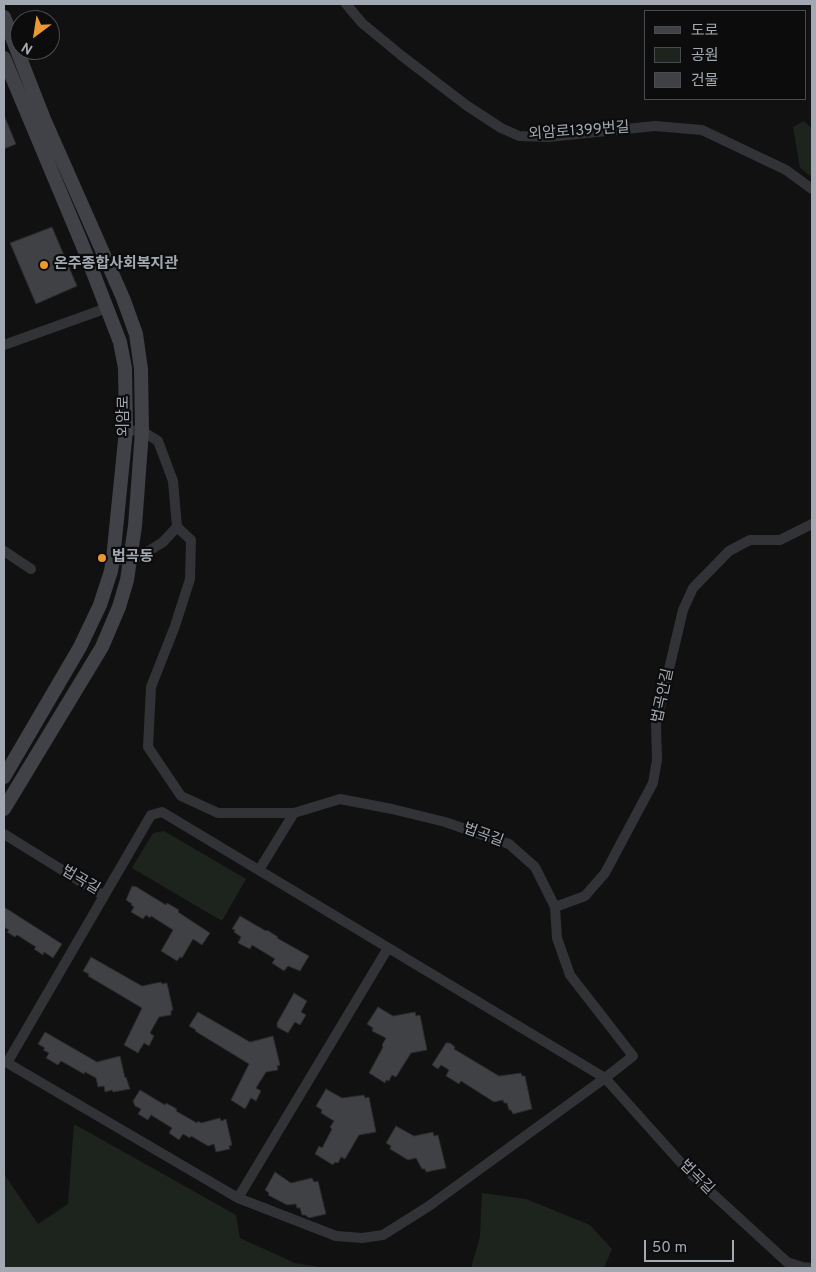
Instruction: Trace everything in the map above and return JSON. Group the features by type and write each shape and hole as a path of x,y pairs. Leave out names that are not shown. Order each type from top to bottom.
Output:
{"main road":[{"name":"외암로","path":"4,17 44,119 123,298 136,334 141,369 142,431 135,526 127,580 119,607 102,647 4,809"},
{"name":"외암로","path":"4,58 82,244 120,342 125,368 126,430 113,559 100,605 80,647 4,777"}],"street":[{"name":"외암로1399번길","path":"346,4 362,23 452,94 501,128 520,136 548,137 655,126 702,130 786,170 812,189"},
{"path":"4,344 107,308"},
{"path":"113,559 130,561 139,558 163,542 177,527 173,481 158,441 142,431 126,430"},
{"name":"법곡안길","path":"555,907 585,896 605,873 652,783 657,760 656,724 683,610 693,588 729,551 750,540 780,540 812,524"},
{"name":"법곡길","path":"177,527 191,540 190,579 175,626 151,688 148,747 181,796 218,813 294,813 340,799 445,822 509,844 535,867 555,907 557,938 570,974 633,1056 605,1078"},
{"path":"4,551 31,569"},
{"name":"법곡길","path":"4,834 104,896 151,815 162,812 605,1078 697,1180 787,1262 812,1268"},
{"path":"259,870 294,813"},
{"path":"104,896 5,1062 238,1198 336,1236 362,1238 383,1235 429,1206 605,1078"},
{"path":"238,1198 388,948"}],"green space":[{"path":"804,121 812,129 812,177 800,168 793,127"},
{"path":"164,831 246,879 222,921 132,868 153,833"},
{"path":"74,1124 236,1215 240,1238 295,1263 325,1268 4,1268 4,1174 38,1224 68,1204"},
{"path":"482,1193 526,1199 590,1225 612,1249 604,1268 471,1268 480,1236"}],"building":[{"path":"4,115 16,144 4,149"},
{"name":"온주종합사회복지관","path":"52,227 77,286 36,304 10,243"},
{"path":"132,886 179,910 178,912 210,933 202,945 193,939 182,958 180,957 177,961 161,951 173,930 151,916 150,918 146,915 143,919 131,912 134,907 126,900"},
{"path":"4,907 62,944 53,958 44,952 43,955 34,949 36,947 17,935 15,937 7,932 9,930 4,927"},
{"path":"240,916 309,956 300,971 288,966 284,971 272,963 275,959 252,945 250,949 238,943 241,937 232,929"},
{"path":"91,957 142,986 161,982 162,984 167,983 173,1010 171,1015 159,1017 150,1033 154,1036 149,1046 144,1043 138,1053 124,1045 142,1008 88,976 89,974 83,971"},
{"path":"294,993 307,1001 301,1012 306,1015 300,1025 295,1022 288,1033 277,1027 277,1023"},
{"path":"378,1007 393,1016 415,1012 416,1016 420,1015 427,1050 411,1053 396,1077 392,1075 389,1081 386,1080 385,1083 369,1073 386,1038 372,1031 373,1028 367,1024"},
{"path":"198,1012 250,1042 273,1036 280,1065 277,1066 278,1070 266,1072 256,1088 261,1091 256,1101 251,1098 245,1109 231,1100 249,1064 189,1026"},
{"path":"45,1032 97,1062 120,1056 125,1078 130,1089 105,1092 104,1086 98,1087 96,1078 85,1072 84,1074 61,1061 58,1065 46,1058 49,1053 38,1044"},
{"path":"446,1043 450,1043 455,1047 454,1049 499,1076 521,1073 522,1076 525,1076 532,1109 513,1114 509,1110 507,1103 504,1103 503,1100 494,1102 461,1081 459,1084 446,1076 449,1070 441,1065 438,1069 432,1065"},
{"path":"326,1089 342,1098 364,1095 365,1098 369,1097 376,1132 359,1135 345,1159 341,1157 338,1163 335,1162 333,1165 315,1154 319,1146 322,1148 334,1121 321,1113 322,1110 316,1106"},
{"path":"140,1090 165,1105 166,1103 177,1109 176,1111 197,1123 198,1121 201,1123 220,1118 221,1121 226,1119 232,1145 229,1146 230,1149 216,1152 214,1144 208,1146 191,1136 190,1138 183,1134 179,1140 169,1133 172,1128 151,1115 148,1120 138,1114 141,1109 135,1106 133,1101"},
{"path":"396,1126 414,1136 433,1132 434,1136 438,1135 446,1168 426,1172 425,1169 422,1169 416,1158 408,1160 390,1149 391,1146 386,1143"},
{"path":"275,1172 291,1183 312,1178 314,1182 318,1181 326,1214 309,1218 302,1215 300,1208 297,1208 296,1204 287,1205 268,1195 269,1193 265,1190"}],"place":[{"name":"온주종합사회복지관","path":"44,265"},
{"name":"법곡동","path":"102,558"}]}
